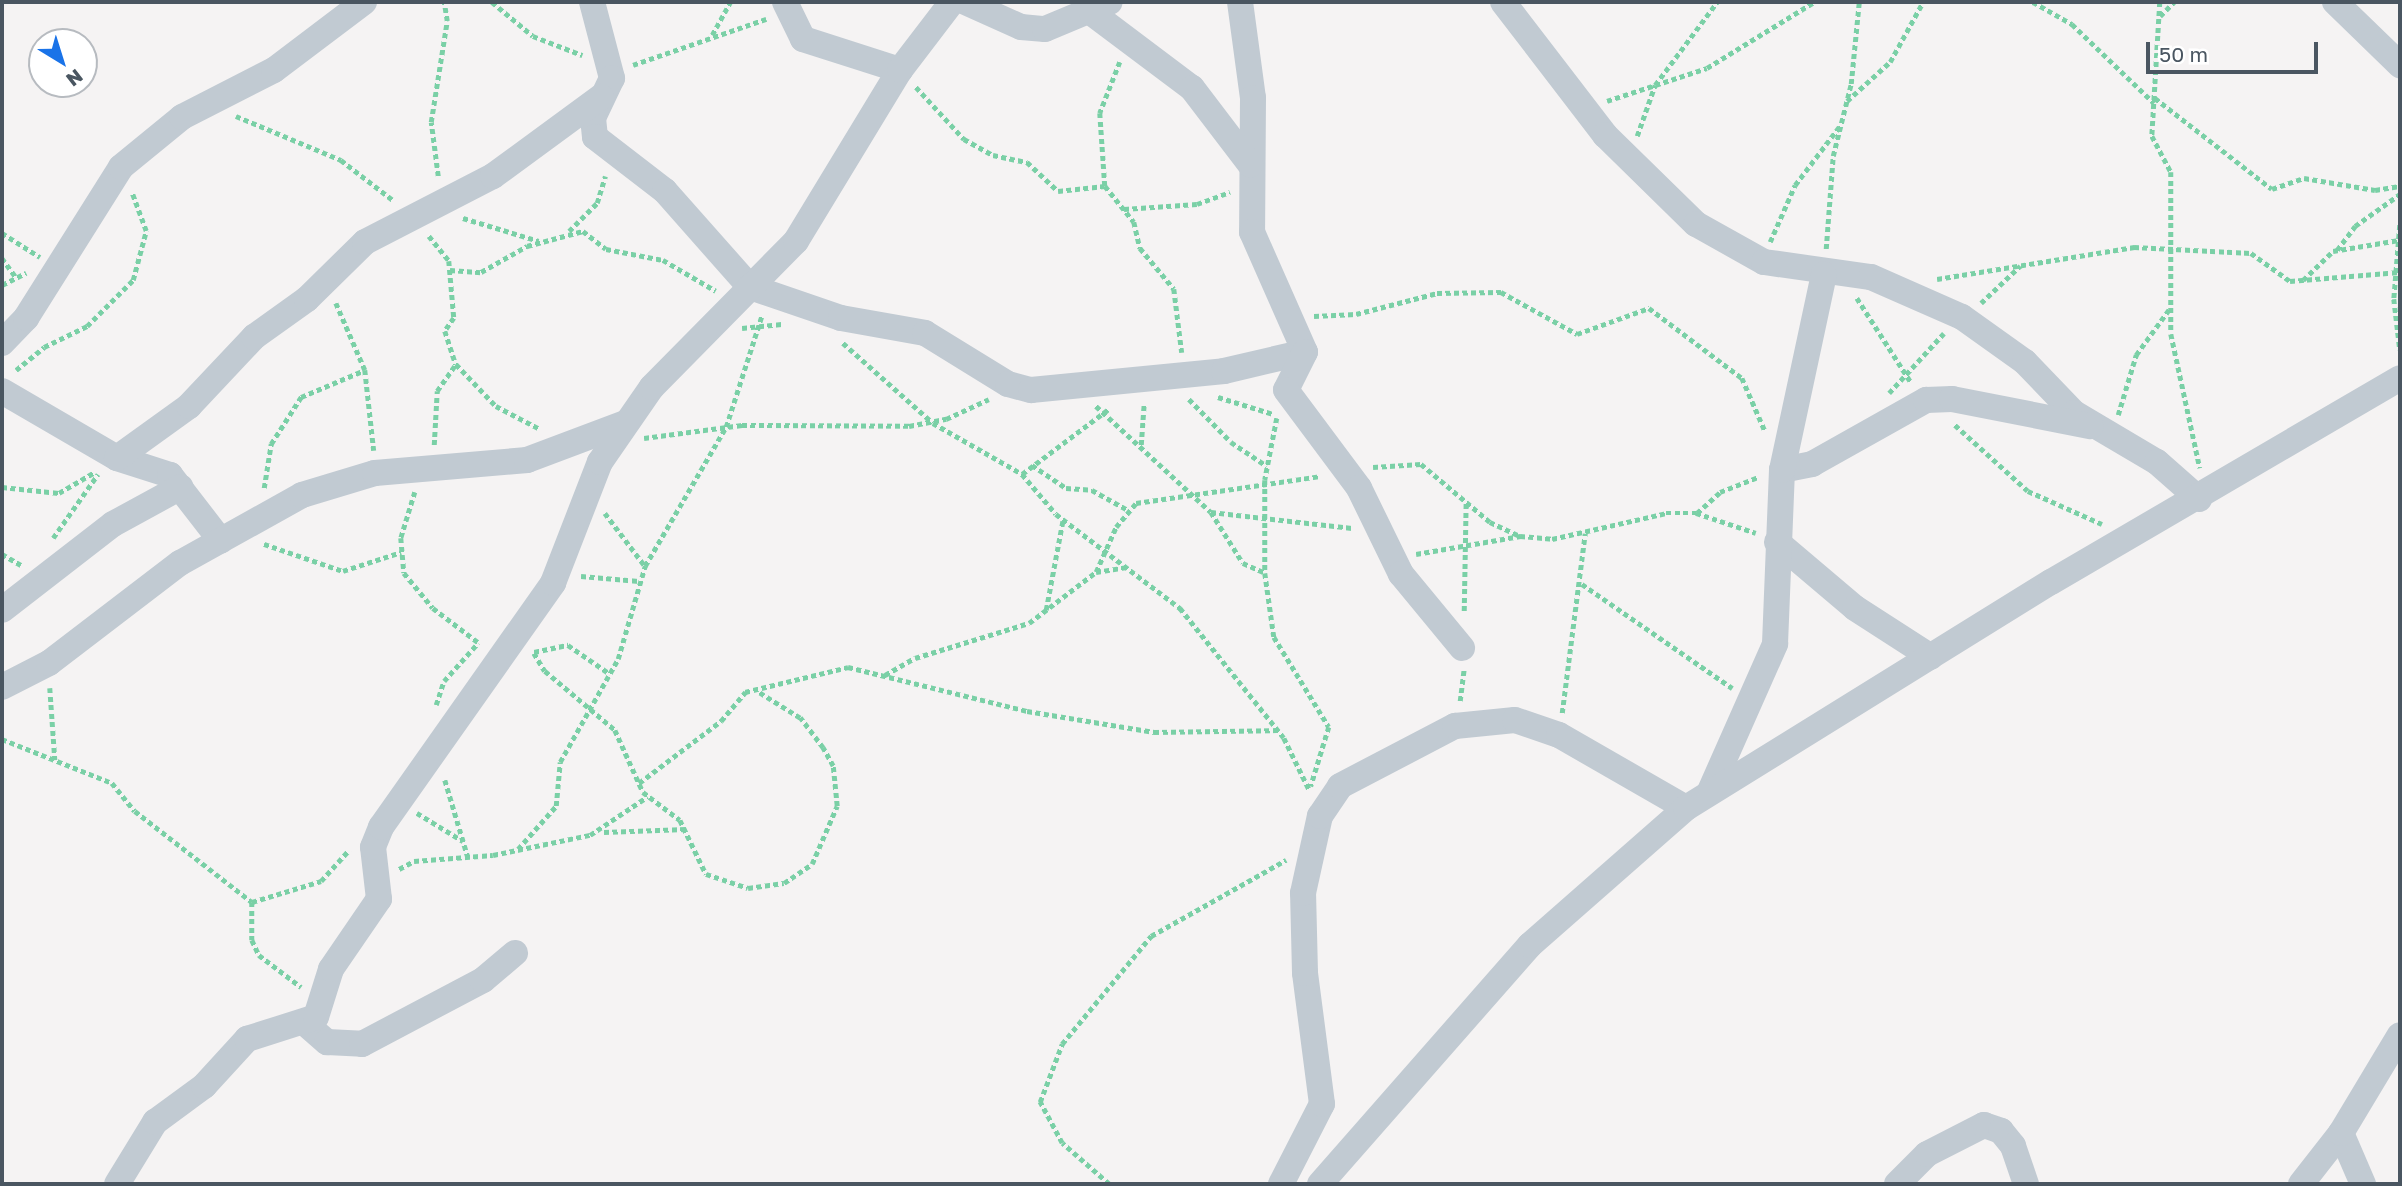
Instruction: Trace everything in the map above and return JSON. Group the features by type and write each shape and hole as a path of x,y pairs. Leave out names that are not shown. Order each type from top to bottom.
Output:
{"street":[{"path":"2,343 26,318 121,167 201,106 274,70 364,2"},
{"path":"592,2 610,77 593,118 604,147"},
{"path":"117,1184 155,1122 204,1086 247,1039 306,1024 323,1000 331,969 379,900 373,847 433,753 522,646 558,573 586,487 620,431 755,291 796,241 900,70 953,2"},
{"path":"965,2 1021,27 1045,29 1101,8 1128,46 1192,88 1250,164"},
{"path":"1240,2 1253,98 1249,190 1259,255 1292,317 1305,352 1282,403 1349,472 1401,575 1462,648"},
{"path":"1503,2 1629,163 1696,225 1764,262 1905,288 1962,317 2025,362 2102,431 2157,462 2203,497"},
{"path":"2335,2 2400,65"},
{"path":"786,7 803,40 900,70"},
{"path":"117,458 166,425 254,337 325,284 358,247 420,212 494,176 549,137 610,77"},
{"path":"549,137 604,147 665,191 755,291 813,309 925,333 1008,384 1078,388 1188,383 1305,352"},
{"path":"1710,791 1752,704 1775,644 1779,471 1835,274"},
{"path":"1321,1184 1530,945 1686,808 1931,657 2400,378"},
{"path":"2,391 117,458 170,475 221,541"},
{"path":"1779,471 1812,464 1926,400 1952,399 2102,431"},
{"path":"2,687 49,663 180,563 221,541 260,530 302,495 375,473 425,467 494,465 566,450 620,431"},
{"path":"2,610 113,524 181,487"},
{"path":"1777,542 1854,608 1931,657"},
{"path":"1281,1184 1318,1117 1324,1088 1305,973 1307,866 1320,816 1340,786 1455,726 1515,720 1559,735 1686,808"},
{"path":"306,1024 327,1042 362,1044 483,980 515,953"},
{"path":"2301,1184 2341,1133 2400,1035"},
{"path":"1897,1184 1927,1154 1984,1125 2001,1130 2013,1146 2026,1184"},
{"path":"2341,1133 2364,1184"}],"path":[{"path":"420,212 439,160 430,122 447,21 444,2"},
{"path":"492,2 533,36 610,77 786,7"},
{"path":"712,35 730,2"},
{"path":"1629,163 1655,85 1717,2"},
{"path":"1582,106 1707,68 1814,2"},
{"path":"1859,2 1841,124 1835,274 1903,371"},
{"path":"1846,101 1890,62 1923,2"},
{"path":"2033,2 2072,24 2155,101 2272,189 2304,178 2375,190 2400,186"},
{"path":"2160,2 2153,141 2173,184 2169,252 2170,307 2203,497"},
{"path":"2159,16 2174,2"},
{"path":"1128,46 1100,113 1105,186 1134,222 1140,248 1174,289 1188,383 1180,388 1231,442 1267,466"},
{"path":"900,70 952,130 980,148 1027,162 1058,191 1105,186"},
{"path":"201,106 341,160 420,212 540,242"},
{"path":"1764,262 1785,203 1841,124"},
{"path":"569,232 602,194 604,147"},
{"path":"2,374 87,327 133,280 146,231 130,182"},
{"path":"1123,209 1197,204 1249,190"},
{"path":"2303,280 2337,250 2354,226 2400,194"},
{"path":"420,212 441,247 450,270 454,317 445,331 456,364 496,406 566,450"},
{"path":"2400,225 2400,350"},
{"path":"450,270 481,272 540,242 569,232 591,233 611,251 674,264 711,289 755,291 726,427 645,566 610,674 595,707 560,762 551,818 518,849"},
{"path":"2,233 47,261"},
{"path":"2337,250 2399,240"},
{"path":"1905,288 2125,247 2169,252 2251,253 2283,278 2303,280 2398,273"},
{"path":"2,258 16,277"},
{"path":"1866,433 1903,371 2021,265"},
{"path":"325,284 365,370 375,473"},
{"path":"1292,317 1356,314 1411,298 1478,293 1519,297 1577,334 1639,309 1659,311 1742,378 1779,471 1720,492 1696,513"},
{"path":"2102,431 2136,355 2170,307"},
{"path":"813,309 835,337 933,423 1022,474 1063,519 1106,548 1180,608 1278,730 1310,790 1320,816"},
{"path":"456,364 437,391 437,437 425,467 401,551 404,573 418,593 478,643 568,645 610,674"},
{"path":"365,370 301,397 271,444 260,530 344,570 401,551"},
{"path":"620,431 933,423 1008,384"},
{"path":"1078,388 1211,512 1243,563 1265,573"},
{"path":"1141,445 1143,392"},
{"path":"1208,394 1282,403 1265,480 1265,573 1274,637 1329,727 1310,790"},
{"path":"1926,400 2028,491 2126,540"},
{"path":"1022,474 1102,413"},
{"path":"1096,572 1106,548 1128,510 1147,499 1193,498 1265,480 1421,464 1466,500 1520,536"},
{"path":"1032,465 1066,488 1092,489 1128,510"},
{"path":"2,487 59,493 102,468 50,545"},
{"path":"586,487 645,566"},
{"path":"1455,726 1462,648 1466,500"},
{"path":"1211,512 1263,514 1383,537 1406,555 1466,548 1520,536 1585,533 1666,513 1696,513 1777,542"},
{"path":"1045,611 1063,519"},
{"path":"1559,735 1582,584 1585,533"},
{"path":"18,564 32,558"},
{"path":"885,675 915,658 1019,628 1096,572 1128,566"},
{"path":"558,573 639,581"},
{"path":"1582,584 1752,704"},
{"path":"433,715 444,681 478,643"},
{"path":"522,646 545,671 595,707 631,755 639,783 647,797 687,829 706,874 729,886 784,883 812,864 824,846 837,806 833,766 800,719 755,690"},
{"path":"49,663 55,760"},
{"path":"639,783 755,690 848,667 1027,711 1154,732 1278,730"},
{"path":"2,740 112,783 135,811 252,902 259,955 323,1000"},
{"path":"433,753 468,857"},
{"path":"600,832 647,797"},
{"path":"395,811 433,820 464,842"},
{"path":"379,885 414,861 468,857 600,832 687,829"},
{"path":"252,902 288,896 321,881 354,843"},
{"path":"1109,1184 1062,1143 1040,1102 1062,1044 1105,986 1160,929 1277,862 1307,866"}]}
